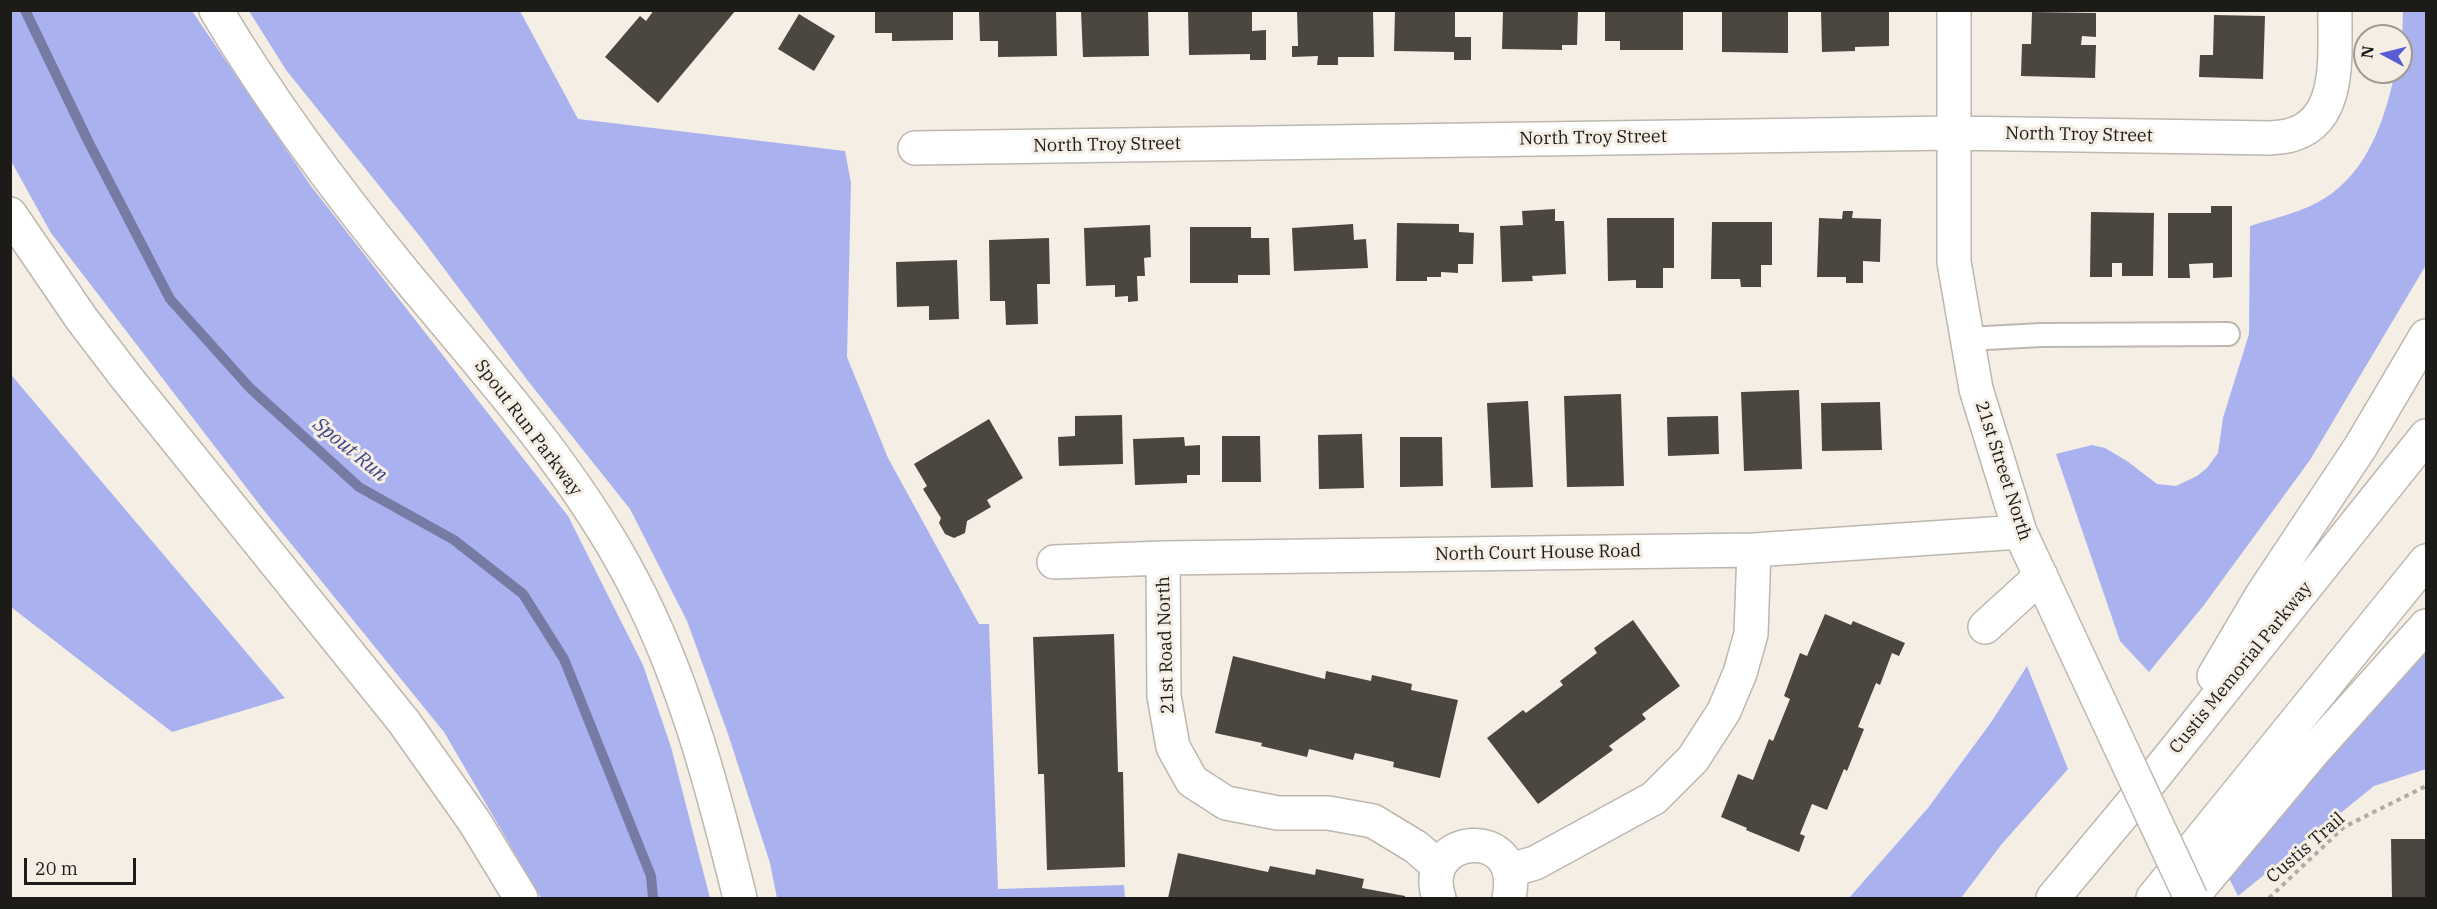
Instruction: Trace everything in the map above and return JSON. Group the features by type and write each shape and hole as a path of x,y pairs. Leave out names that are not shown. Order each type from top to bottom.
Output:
{"main road":[{"name":"Spout Run Parkway","path":"216,10 246,60 310,154 403,272 542,441 623,563 663,647 681,693 714,798 740,898"},
{"name":"21st Street North","path":"1954,10 1954,262 1976,389 2020,532 2191,898"},
{"name":"North Troy Street","path":"915,148 1953,133 2271,138 2294,135 2311,125 2321,115 2330,97 2333,78 2335,10"},
{"path":"10,214 81,318 138,393 404,722 474,821 521,898"},
{"path":"2153,778 2262,595 2331,494 2427,336"},
{"name":"Custis Memorial Parkway","path":"2053,898 2153,778 2427,436"},
{"name":"North Court House Road","path":"1054,562 1163,558 1754,550 2020,532"},
{"name":"21st Road North","path":"1439,883 1448,855 1460,847 1476,844 1490,848 1502,857 1510,884 1536,863 1654,798 1693,759 1724,711 1740,673 1750,634 1754,550"},
{"name":"21st Road North","path":"1163,558 1164,696 1173,747 1192,781 1226,803 1278,813 1328,813 1373,821 1416,847 1439,883"},
{"path":"2153,898 2427,561"},
{"path":"1985,627 2041,576"},
{"path":"2191,898 2313,752 2427,626"}],"lane":[{"path":"1968,339 2041,335 2228,334"}],"path":[{"name":"Custis Trail","path":"2269,898 2344,827 2427,786"}],"shaded area":[{"path":"10,11 192,11 311,186 568,516 643,665 671,747 710,898 541,898 444,732 262,508 51,233 11,161"},
{"path":"249,11 520,11 578,119 845,151 851,183 847,357 888,458 979,624 989,624 998,889 1124,885 1125,898 777,898 770,863 728,734 687,621 630,509 528,381 422,239 286,70"},
{"path":"2403,11 2426,11 2426,265 2310,460 2204,605 2149,672 2120,641 2056,454 2092,445 2105,448 2127,461 2157,484 2176,486 2197,476 2207,468 2218,453 2223,418 2249,334 2250,226 2316,203 2340,187 2353,174 2380,125 2392,84 2413,84 2413,24 2403,24"},
{"path":"11,373 285,698 172,732 11,607"},
{"path":"2426,646 2426,769 2374,786 2238,896 2221,862"},
{"path":"2027,666 2068,769 2001,845 1961,898 1849,898 1928,808 1992,721"}],"building":[{"path":"654,10 736,10 658,103 605,57 640,16 646,21"},
{"path":"875,10 953,10 953,40 892,41 892,33 875,33"},
{"path":"1056,10 1057,56 998,57 998,41 980,41 979,12"},
{"path":"1148,10 1149,56 1083,57 1081,11"},
{"path":"1188,10 1252,10 1252,31 1266,30 1266,60 1250,60 1250,54 1189,55"},
{"path":"1297,10 1373,10 1374,57 1338,57 1338,65 1317,65 1318,56 1292,57 1292,46 1298,46"},
{"path":"1395,10 1455,10 1455,37 1471,37 1471,60 1454,60 1454,52 1394,51"},
{"path":"1503,10 1578,10 1577,45 1562,45 1562,50 1502,49"},
{"path":"1605,10 1683,10 1683,50 1620,50 1620,41 1605,41"},
{"path":"1722,10 1788,10 1788,53 1722,52"},
{"path":"1821,10 1889,10 1889,46 1855,47 1855,51 1822,52"},
{"path":"2032,12 2096,13 2096,37 2082,36 2081,45 2096,45 2095,78 2021,76 2022,44 2031,44"},
{"path":"799,14 835,36 814,71 778,49"},
{"path":"2214,15 2265,16 2263,79 2199,77 2200,55 2213,55"},
{"path":"2211,206 2232,206 2232,277 2213,278 2213,263 2189,264 2190,278 2168,278 2168,213 2211,213"},
{"path":"1555,209 1555,221 1564,221 1566,274 1532,276 1533,281 1502,282 1500,226 1523,225 1522,211"},
{"path":"1843,211 1853,211 1852,218 1881,219 1880,262 1863,261 1863,283 1846,283 1846,277 1817,277 1819,218 1842,219"},
{"path":"2091,212 2154,213 2153,276 2122,276 2122,263 2112,263 2112,277 2090,277"},
{"path":"1607,218 1674,218 1674,268 1663,268 1663,288 1636,288 1636,280 1608,281"},
{"path":"1712,222 1772,222 1772,265 1761,265 1761,287 1741,287 1740,279 1711,279"},
{"path":"1397,223 1459,224 1459,232 1474,233 1473,264 1458,264 1458,273 1441,272 1441,277 1427,277 1427,281 1396,281"},
{"path":"1353,224 1354,240 1366,239 1368,268 1294,271 1292,228"},
{"path":"1150,225 1151,257 1144,258 1145,276 1137,276 1138,301 1128,302 1128,296 1115,297 1115,285 1086,286 1084,228"},
{"path":"1190,227 1251,227 1251,238 1269,238 1270,275 1238,275 1238,283 1190,283"},
{"path":"1049,238 1050,284 1037,284 1038,324 1006,325 1005,301 990,301 989,240"},
{"path":"957,260 959,319 929,320 929,306 897,307 896,262"},
{"path":"1799,390 1802,469 1744,471 1741,392"},
{"path":"1621,394 1624,486 1567,487 1564,396"},
{"path":"1528,401 1533,487 1491,488 1487,403"},
{"path":"1880,402 1882,450 1822,451 1821,403"},
{"path":"1122,415 1123,464 1059,466 1058,437 1075,436 1075,416"},
{"path":"1718,416 1719,454 1668,456 1667,417"},
{"path":"989,419 1023,478 987,500 991,507 967,521 965,533 954,538 945,534 939,523 941,518 923,489 927,486 914,464"},
{"path":"1362,434 1364,488 1319,489 1318,435"},
{"path":"1222,436 1260,436 1261,482 1222,482"},
{"path":"1184,437 1185,446 1200,445 1200,475 1187,475 1187,483 1135,485 1133,439"},
{"path":"1400,437 1442,437 1443,486 1400,487"},
{"path":"1825,614 1851,625 1853,621 1905,643 1899,656 1892,653 1880,685 1876,683 1858,727 1864,729 1847,771 1844,769 1827,810 1812,804 1800,834 1805,836 1799,852 1721,817 1738,774 1753,780 1769,739 1773,741 1790,699 1784,696 1800,653 1807,656"},
{"path":"1633,620 1680,686 1642,714 1646,719 1609,746 1613,750 1538,804 1487,738 1523,710 1526,713 1563,685 1560,681 1597,653 1594,648"},
{"path":"1114,634 1118,772 1123,772 1125,867 1047,870 1044,774 1038,774 1033,637"},
{"path":"1233,656 1325,679 1326,671 1371,681 1372,675 1412,684 1411,690 1458,700 1440,778 1393,767 1394,762 1355,753 1353,760 1309,749 1307,757 1261,746 1262,743 1215,733"},
{"path":"2391,839 2426,839 2426,898 2392,898"},
{"path":"1178,853 1268,872 1270,866 1315,875 1316,869 1364,879 1362,888 1405,896 1405,898 1168,898"}],"waterway":[{"name":"Spout Run","path":"25,10 88,141 170,299 250,388 359,487 454,540 523,594 564,659 651,876 653,898"}]}
